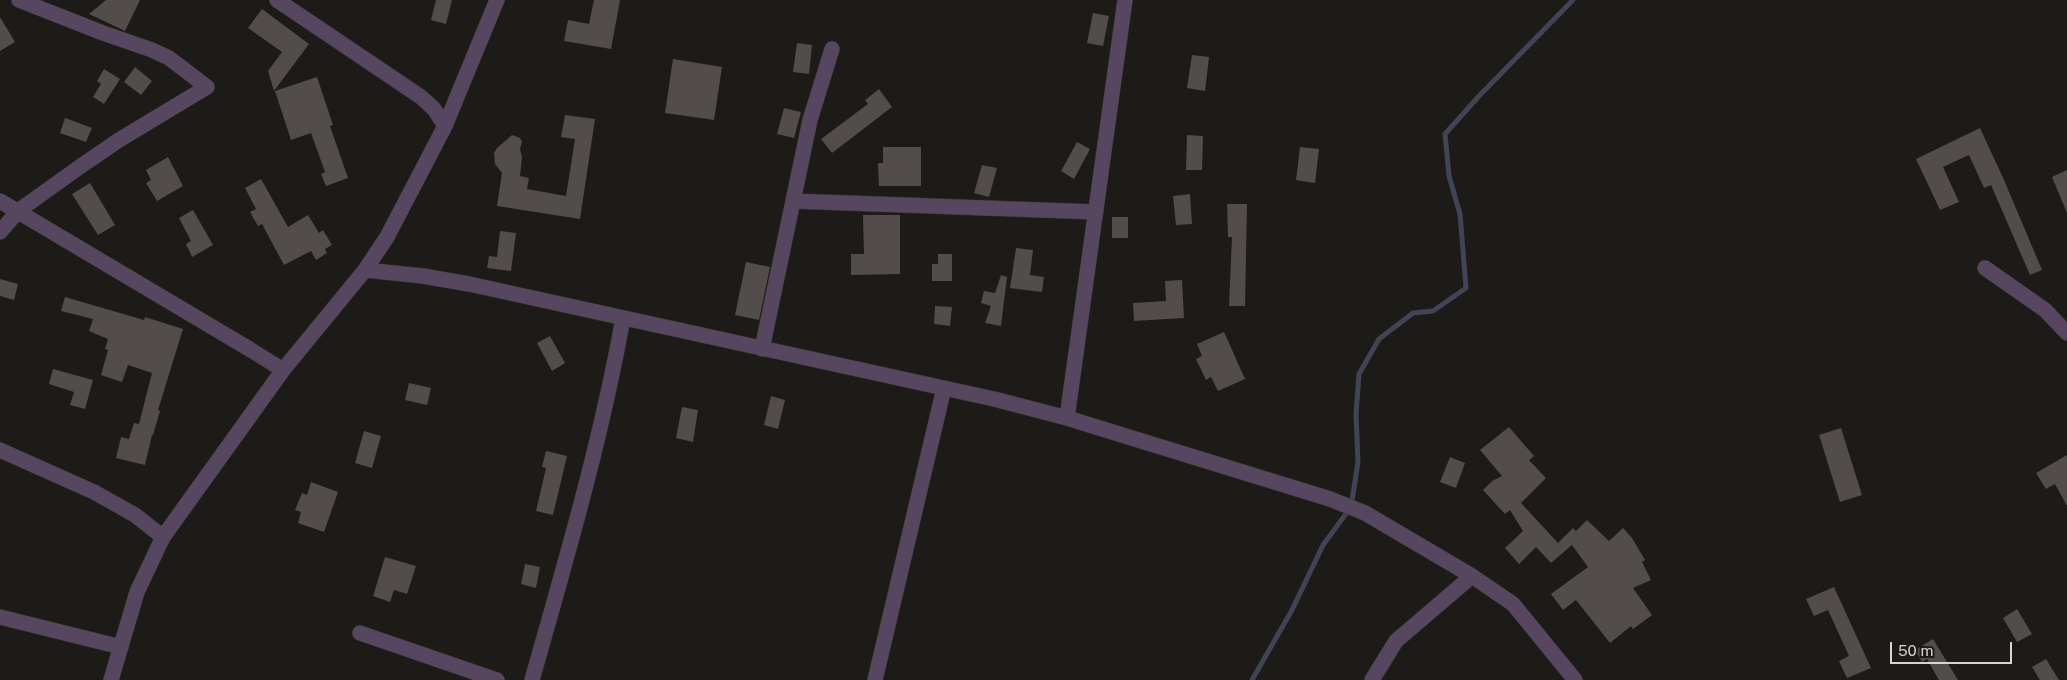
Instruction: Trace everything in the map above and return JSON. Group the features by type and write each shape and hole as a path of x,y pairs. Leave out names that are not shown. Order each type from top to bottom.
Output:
{"street":[{"path":"0,232 18,211 119,140 207,87 169,58 152,50 19,0"},
{"path":"277,0 421,97 434,109 445,126"},
{"path":"111,680 137,592 150,560 163,536 283,370 365,270 400,214 445,126 497,0"},
{"path":"1067,418 1125,0"},
{"path":"762,349 810,120 832,49"},
{"path":"0,201 283,370"},
{"path":"793,201 1096,212"},
{"path":"1985,268 2045,310 2067,333"},
{"path":"365,270 423,276 468,284 944,388 1067,418 1330,499 1365,513 1472,576 1513,604 1575,680"},
{"path":"532,680 584,493 604,412 623,318"},
{"path":"875,680 944,388"},
{"path":"0,450 94,492 135,515 163,536"},
{"path":"1372,680 1396,641 1472,576"},
{"path":"0,617 121,647"},
{"path":"360,633 498,680"}],"building":[{"path":"106,0 140,0 125,31 89,14"},
{"path":"436,0 452,0 446,24 431,20"},
{"path":"594,0 620,0 611,49 564,41 568,20 589,24"},
{"path":"262,9 309,44 274,91 268,71 282,52 248,28"},
{"path":"1093,13 1109,16 1103,46 1087,43"},
{"path":"0,17 15,42 0,51"},
{"path":"797,43 812,45 809,74 793,72"},
{"path":"1192,55 1209,57 1205,91 1187,88"},
{"path":"673,59 722,67 714,120 665,113"},
{"path":"135,67 152,81 141,95 124,82"},
{"path":"104,69 120,79 104,104 93,97 101,84 97,81"},
{"path":"317,77 333,125 330,126 348,178 326,186 321,174 325,172 311,133 291,140 275,91"},
{"path":"879,89 892,107 832,153 821,139 868,104 865,100"},
{"path":"784,108 801,112 794,138 777,134"},
{"path":"565,115 595,119 580,219 497,206 502,173 495,164 494,153 512,135 520,138 522,142 520,149 522,157 520,176 529,178 527,189 566,196 575,139 561,137"},
{"path":"65,118 92,128 86,142 60,133"},
{"path":"1980,128 2042,270 2030,275 1991,185 1984,188 1969,155 1943,167 1959,202 1940,210 1916,159"},
{"path":"1187,135 1203,136 1202,170 1186,170"},
{"path":"1077,142 1090,149 1074,179 1061,171"},
{"path":"883,147 921,147 921,186 879,186 878,163 883,163"},
{"path":"1300,147 1319,149 1315,183 1296,180"},
{"path":"168,157 183,186 157,201 146,183 151,180 146,170"},
{"path":"982,165 997,168 989,197 974,193"},
{"path":"2067,170 2067,213 2052,177"},
{"path":"261,179 288,227 308,215 319,233 323,230 332,245 325,249 327,253 316,260 311,251 284,265 262,224 258,226 250,212 256,209 245,188"},
{"path":"90,183 115,225 98,235 72,194"},
{"path":"1190,194 1192,224 1176,225 1173,196"},
{"path":"1227,204 1247,204 1245,306 1229,306 1232,237 1228,237"},
{"path":"193,210 213,245 192,257 186,244 191,241 179,218"},
{"path":"863,215 900,215 900,274 851,275 851,254 864,254"},
{"path":"1112,217 1128,217 1128,238 1112,238"},
{"path":"500,231 516,233 511,271 487,268 489,256 497,257"},
{"path":"1016,248 1033,250 1030,275 1044,277 1042,292 1010,288"},
{"path":"938,254 952,254 952,281 932,281 932,264 938,264"},
{"path":"746,262 770,267 759,320 735,315"},
{"path":"1001,275 1007,277 1001,326 985,323 991,306 981,303 984,291 995,293"},
{"path":"0,279 18,284 14,300 0,296"},
{"path":"1182,280 1184,318 1134,321 1133,303 1166,301 1165,281"},
{"path":"65,297 144,320 145,317 183,329 158,410 160,411 145,465 116,458 121,437 129,439 134,423 139,424 152,373 128,365 122,382 101,375 108,350 105,349 108,339 89,331 93,319 61,311"},
{"path":"935,306 952,307 950,326 934,324"},
{"path":"1224,332 1245,379 1218,391 1211,377 1206,380 1196,359 1202,356 1197,344"},
{"path":"550,336 565,363 552,371 537,343"},
{"path":"53,369 93,380 85,409 70,405 74,392 49,384"},
{"path":"409,383 431,388 427,405 405,400"},
{"path":"771,396 785,400 778,429 764,425"},
{"path":"682,407 698,410 693,442 676,438"},
{"path":"1509,427 1534,456 1529,460 1546,478 1521,503 1558,543 1573,528 1576,531 1587,520 1609,541 1623,528 1632,538 1645,560 1642,562 1651,580 1633,588 1652,615 1633,629 1631,626 1610,643 1576,600 1563,610 1551,594 1588,567 1572,545 1551,563 1536,547 1519,564 1505,548 1523,531 1510,510 1505,514 1483,490 1492,481 1502,476 1480,450"},
{"path":"1841,428 1862,495 1840,502 1819,435"},
{"path":"364,431 381,436 372,468 355,463"},
{"path":"546,451 567,456 553,515 536,511 546,468 542,467"},
{"path":"2067,455 2067,506 2055,484 2046,489 2036,473"},
{"path":"1450,457 1465,463 1456,488 1440,482"},
{"path":"311,482 338,492 324,532 298,523 301,512 295,510 302,493 307,495"},
{"path":"385,557 416,566 407,594 394,590 390,602 373,596"},
{"path":"525,564 540,567 536,588 521,584"},
{"path":"1834,587 1871,668 1847,678 1839,661 1849,656 1828,610 1814,616 1806,599"},
{"path":"2017,609 2032,634 2017,642 2003,618"},
{"path":"1933,639 1958,680 1939,680 1927,659 1922,662 1915,650"},
{"path":"2046,659 2059,680 2040,680 2032,667"}],"waterway":[{"path":"1252,680 1292,610 1323,545 1351,507 1358,462 1356,414 1359,374 1379,339 1413,313 1433,311 1466,288 1460,214 1449,176 1445,134 1479,96 1573,0"}]}
